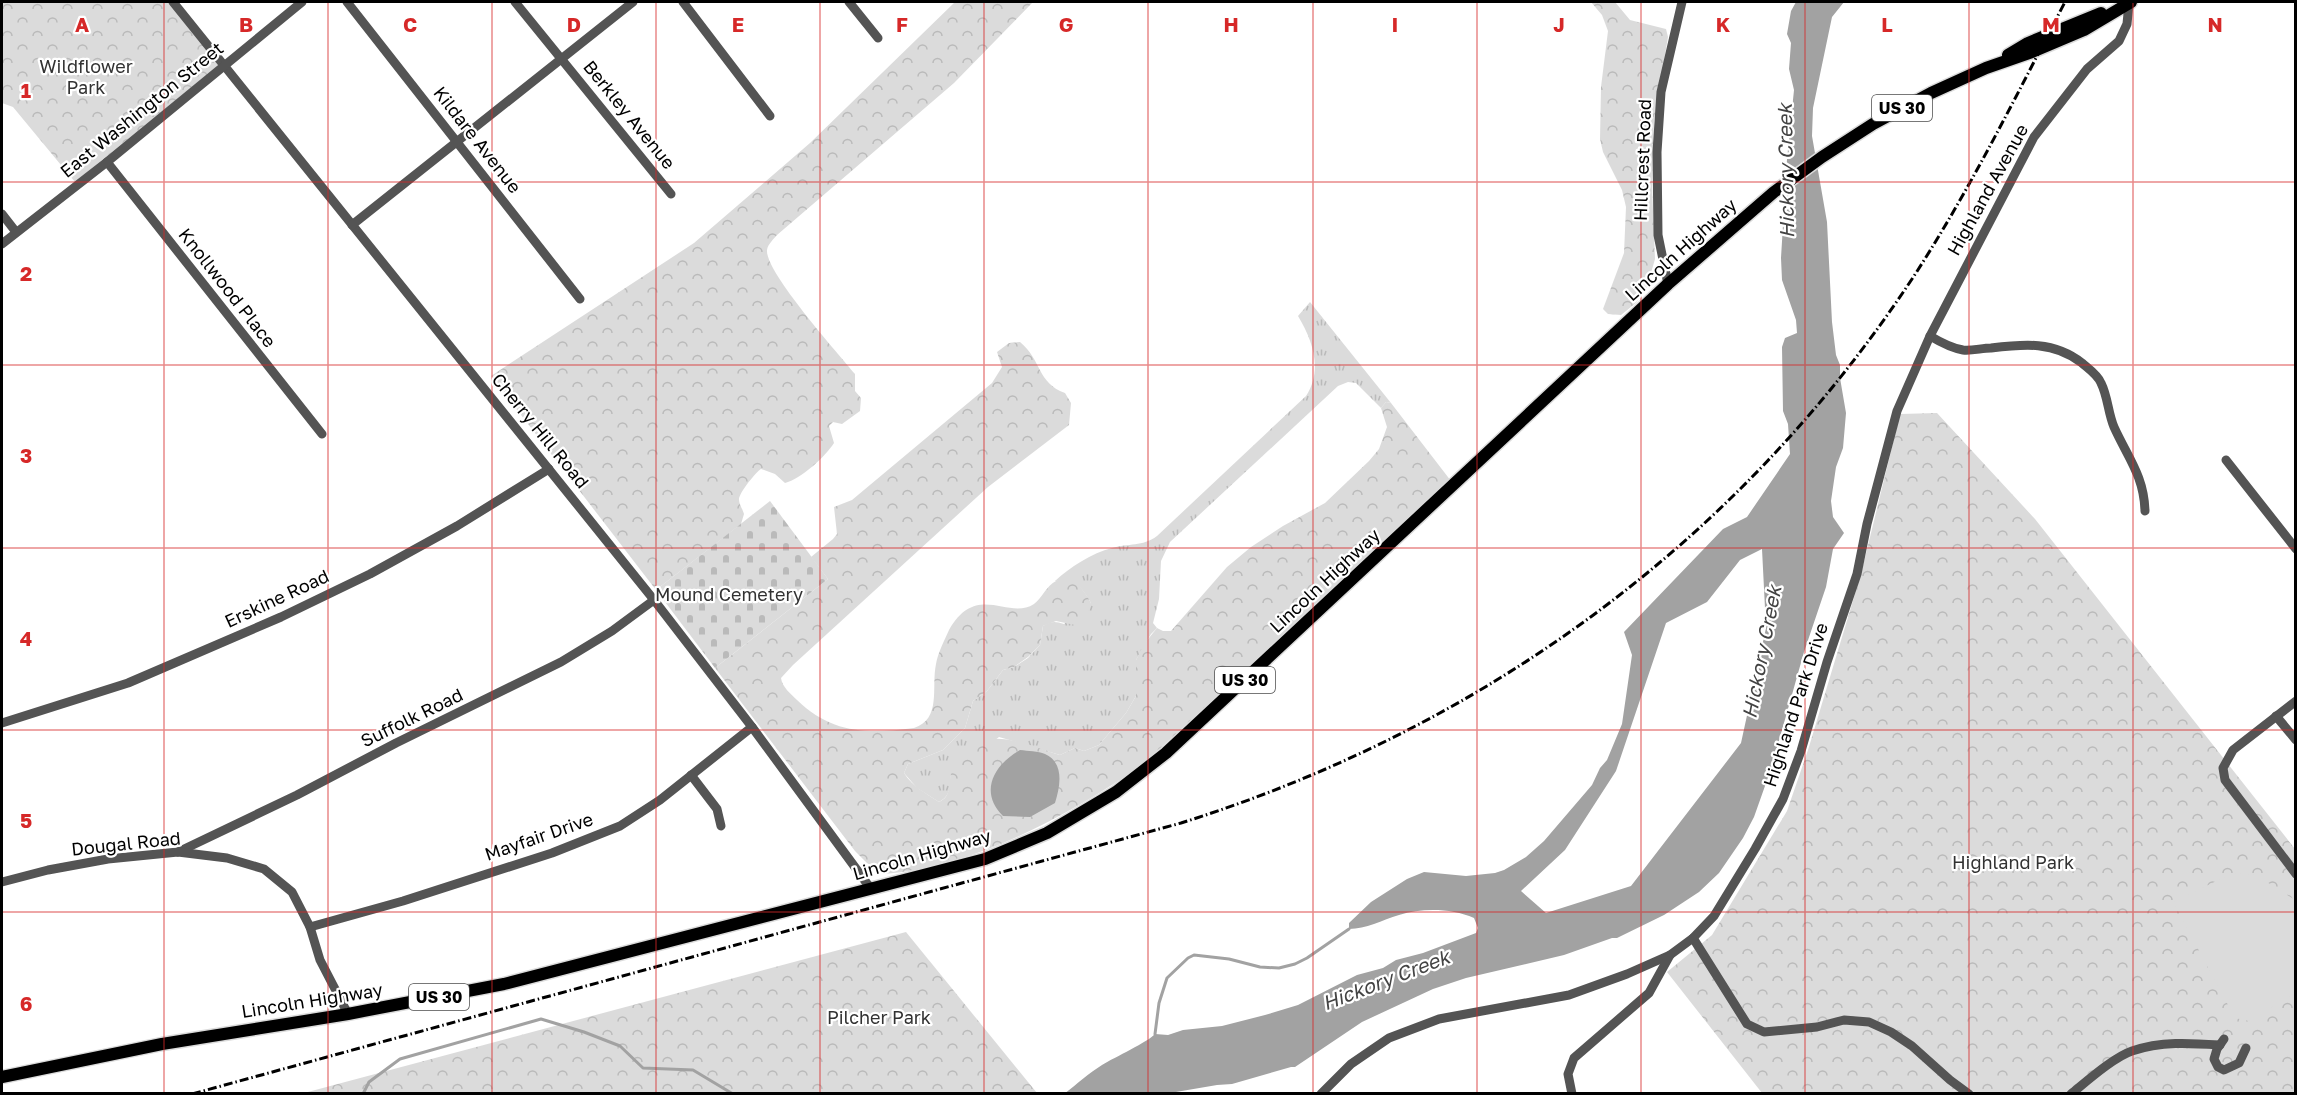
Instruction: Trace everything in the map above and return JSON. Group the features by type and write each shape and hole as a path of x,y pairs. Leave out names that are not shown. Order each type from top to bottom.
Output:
{"main road":[{"name":"Lincoln Highway","path":"2,1074 162,1044 348,1014 504,984 985,859 1047,833 1116,792 1166,753 1668,284 1760,205 1822,157 1887,116 1931,93 1986,68 2084,30 2130,2"}],"street":[{"name":"Cherry Hill Road","path":"173,2 654,600 752,727 871,889"},
{"name":"East Washington Street","path":"2,244 107,162 302,2"},
{"name":"Kildare Avenue","path":"347,2 580,299"},
{"name":"Berkley Avenue","path":"515,2 671,194"},
{"path":"352,225 633,2"},
{"path":"683,2 770,116"},
{"path":"849,2 878,38"},
{"name":"Hillcrest Road","path":"1668,284 1658,235 1657,152 1661,92 1682,2"},
{"name":"Highland Avenue","path":"1897,411 1930,336 2034,138 2087,69 2119,41 2127,24 2130,2"},
{"name":"Knollwood Place","path":"107,162 322,434"},
{"path":"2,214 16,232"},
{"path":"1930,336 1952,347 1965,350 2027,344 2048,347 2074,357 2090,370 2101,382 2112,423 2141,478 2145,496 2145,512"},
{"name":"Highland Park Drive","path":"1321,1094 1351,1064 1389,1038 1438,1019 1569,995 1627,974 1670,956 1693,938 1714,916 1755,849 1788,786 1801,751 1827,662 1857,574 1870,512 1897,411"},
{"path":"2226,460 2295,549"},
{"name":"Erskine Road","path":"2,723 128,683 281,617 380,568 457,526 549,469"},
{"name":"Suffolk Road","path":"178,852 297,795 396,743 561,662 612,631 654,600"},
{"path":"2295,701 2233,750 2223,768 2225,780 2295,874"},
{"path":"2276,716 2295,740"},
{"name":"Mayfair Drive","path":"310,927 403,901 552,853 620,826 660,800 752,727"},
{"path":"691,776 717,809 721,826"},
{"name":"Dougal Road","path":"2,882 48,870 108,859 178,852 227,858 264,869 292,892 310,927 320,960 348,1014"},
{"path":"1693,938 1747,1024 1764,1032 1817,1027 1844,1020 1869,1023 1891,1032 1912,1046 1969,1094"},
{"path":"1572,1094 1568,1074 1574,1058 1649,993 1670,956"},
{"path":"2071,1094 2130,1052 2183,1042 2222,1042 2214,1059 2218,1067 2224,1070 2239,1063 2246,1048"}],"green space":[{"name":"Wildflower Park","path":"2,2 169,2 219,65 75,182 13,107 2,103"},
{"path":"955,2 1033,2 954,83 777,235 767,250 770,261 789,293 855,374 855,391 861,398 860,411 842,424 833,422 829,426 834,443 819,461 798,477 785,483 775,474 761,469 739,497 744,514 741,524 656,590 491,376 694,243 810,143"},
{"path":"1591,2 1615,2 1630,20 1666,29 1668,37 1654,121 1652,187 1655,259 1647,287 1636,303 1621,315 1608,314 1603,309 1624,253 1626,207 1622,190 1603,152 1600,139 1601,87 1608,31 1602,15"},
{"path":"1310,302 1391,403 1386,402 1381,408 1356,383 1348,382 1338,386 1170,542 1161,561 1159,599 1153,623 1157,628 1136,660 1136,696 1126,713 1099,745 1084,751 1075,748 1060,755 999,737 951,774 949,790 943,800 939,802 917,788 904,773 908,764 943,750 965,728 973,701 987,691 1003,670 1014,667 1028,658 1040,645 1043,626 1053,622 1064,624 1091,603 1077,585 1062,580 1055,581 1074,566 1097,553 1118,546 1146,542 1157,536 1306,396 1314,376 1314,356 1308,335 1298,316"},
{"path":"1020,342 1049,383 1065,393 1071,403 1069,425 988,487 781,678 787,690 810,711 837,725 866,731 914,728 923,724 932,710 937,660 949,630 960,616 970,608 981,605 1024,608 1034,604 1056,581 1067,579 1077,584 1091,603 1087,617 1075,625 1056,621 1043,626 1040,645 1014,667 1003,670 987,691 973,701 965,728 943,750 908,764 904,773 911,782 939,802 948,793 953,768 963,754 973,745 984,740 1009,740 1060,755 1075,748 1084,751 1099,745 1126,713 1136,696 1136,660 1144,644 1157,628 1171,631 1227,567 1251,547 1283,526 1325,503 1369,461 1379,449 1387,427 1381,408 1386,402 1391,403 1451,481 1141,766 1083,803 1019,836 952,861 918,870 884,874 867,863 855,851 715,668 828,579 811,557 837,534 834,507 852,500 992,383 1002,367 997,352 1009,343"},
{"name":"Highland Park","path":"1937,413 2035,519 2295,849 2295,1093 1762,1093 1667,972 1712,935 1787,811 1808,750 1861,574 1900,414"},
{"name":"Mound Cemetery","path":"770,501 828,579 715,668 656,590"},
{"path":"2233,873 2256,875 2295,900 2295,993 2249,1021 2235,1018 2173,902"},
{"name":"Pilcher Park","path":"906,932 1037,1093 304,1093"}],"water":[{"name":"Hickory Creek","path":"1796,2 1844,2 1832,17 1813,108 1812,136 1827,222 1832,322 1846,413 1843,448 1836,467 1831,501 1833,517 1844,533 1833,549 1826,587 1804,652 1771,769 1754,817 1743,838 1719,873 1699,892 1664,915 1617,938 1564,955 1466,978 1433,989 1362,1022 1295,1067 1232,1084 1170,1093 1064,1094 1097,1068 1155,1034 1168,1035 1183,1030 1222,1026 1298,1005 1357,975 1383,968 1396,960 1423,953 1476,933 1478,928 1474,918 1446,911 1427,910 1408,913 1355,929 1349,929 1349,923 1371,902 1407,879 1424,872 1466,876 1504,870 1526,857 1544,841 1592,785 1600,768 1607,760 1622,724 1632,655 1624,632 1723,529 1747,517 1790,454 1788,424 1783,411 1782,347 1785,338 1797,333 1796,320 1782,280 1781,258 1794,90 1789,69 1791,43 1787,34 1791,11","holes":["1762,549 1766,628 1741,743 1631,886 1546,913 1521,891 1565,850 1616,771 1666,623 1707,602 1740,560"]},
{"path":"1020,750 1045,754 1056,763 1059,776 1057,797 1055,803 1030,817 1003,816 992,797 993,779 1003,763"}],"waterway":[{"path":"1155,1034 1159,1003 1167,978 1188,958 1194,955 1229,959 1260,967 1279,968 1307,958 1349,929"},
{"path":"363,1094 369,1082 400,1059 541,1019 620,1046 643,1068 693,1070 733,1094"}],"railway":[{"path":"192,1094 1181,823 1292,783 1398,735 1499,678 1595,614 1685,541 1768,460 1845,372 1935,243 1993,140 2065,2"}]}
